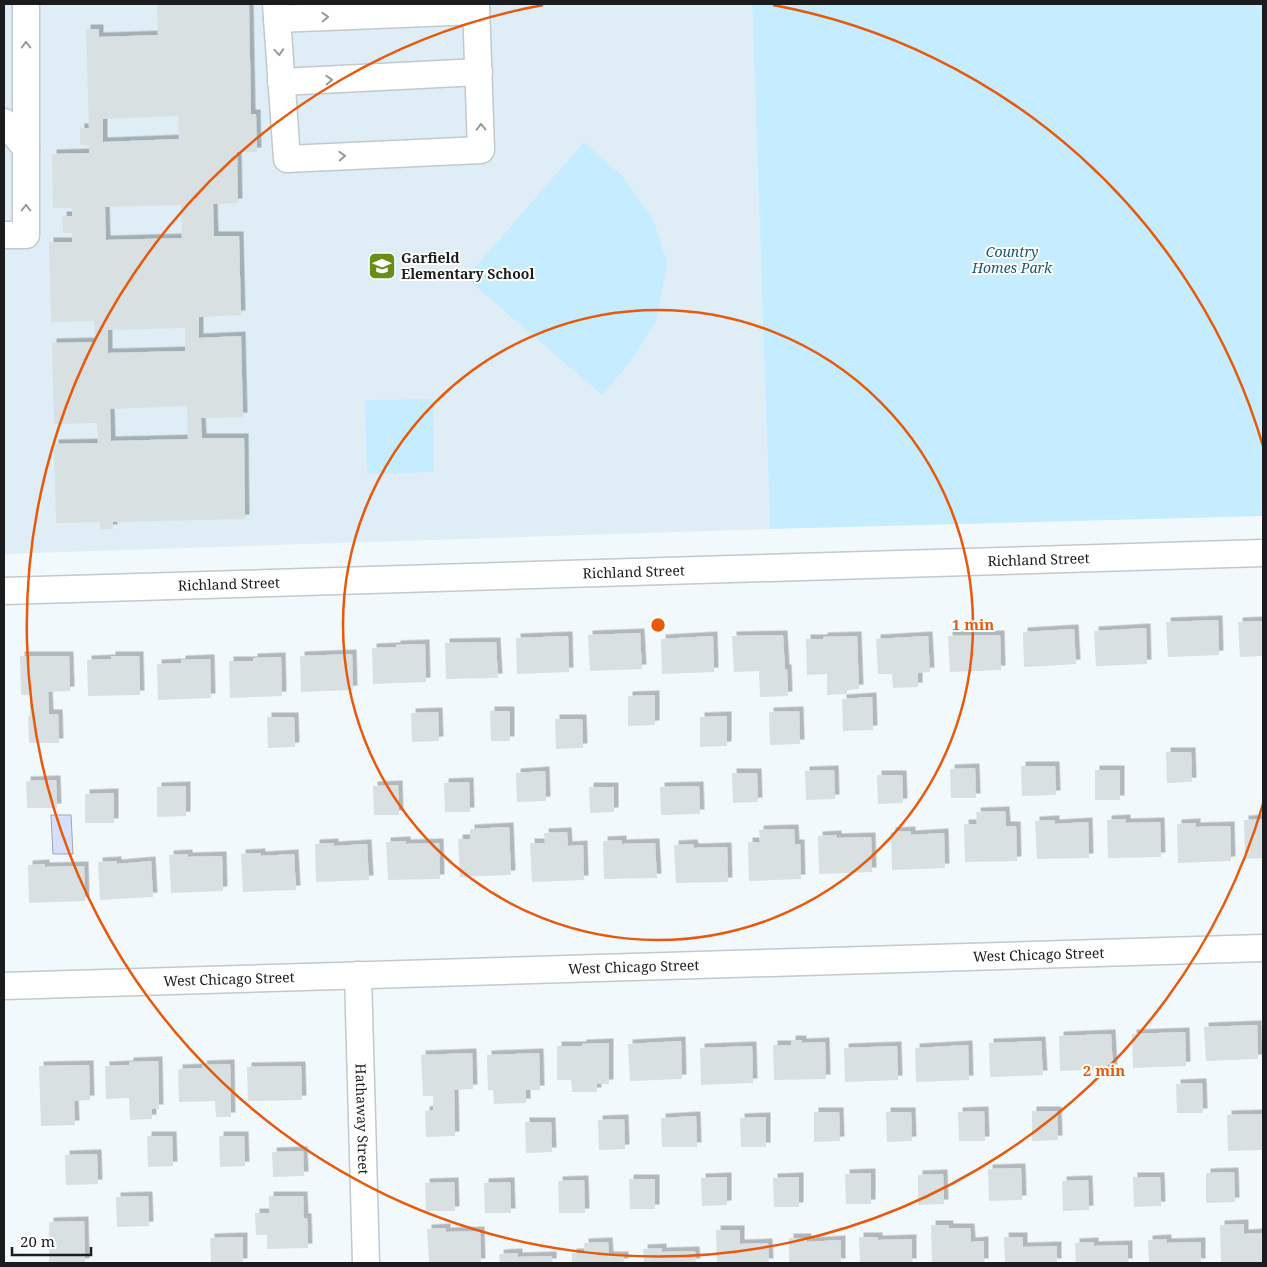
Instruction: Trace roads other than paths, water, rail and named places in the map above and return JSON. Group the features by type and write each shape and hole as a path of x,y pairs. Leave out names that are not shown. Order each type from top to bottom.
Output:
{"street":[{"path":"4,235 26,235 26,4"},
{"path":"476,8 481,150 287,159 276,11 476,8"},
{"path":"281,82 479,72"},
{"path":"4,122 26,148"},
{"name":"Richland Street","path":"4,591 1263,553"},
{"name":"West Chicago Street","path":"4,986 1263,948"},
{"name":"Hathaway Street","path":"358,975 366,1263"}],"place":[{"name":"Garfield Elementary School","path":"382,266"}],"park label":[{"name":"Country Homes Park","path":"1012,260"}]}
